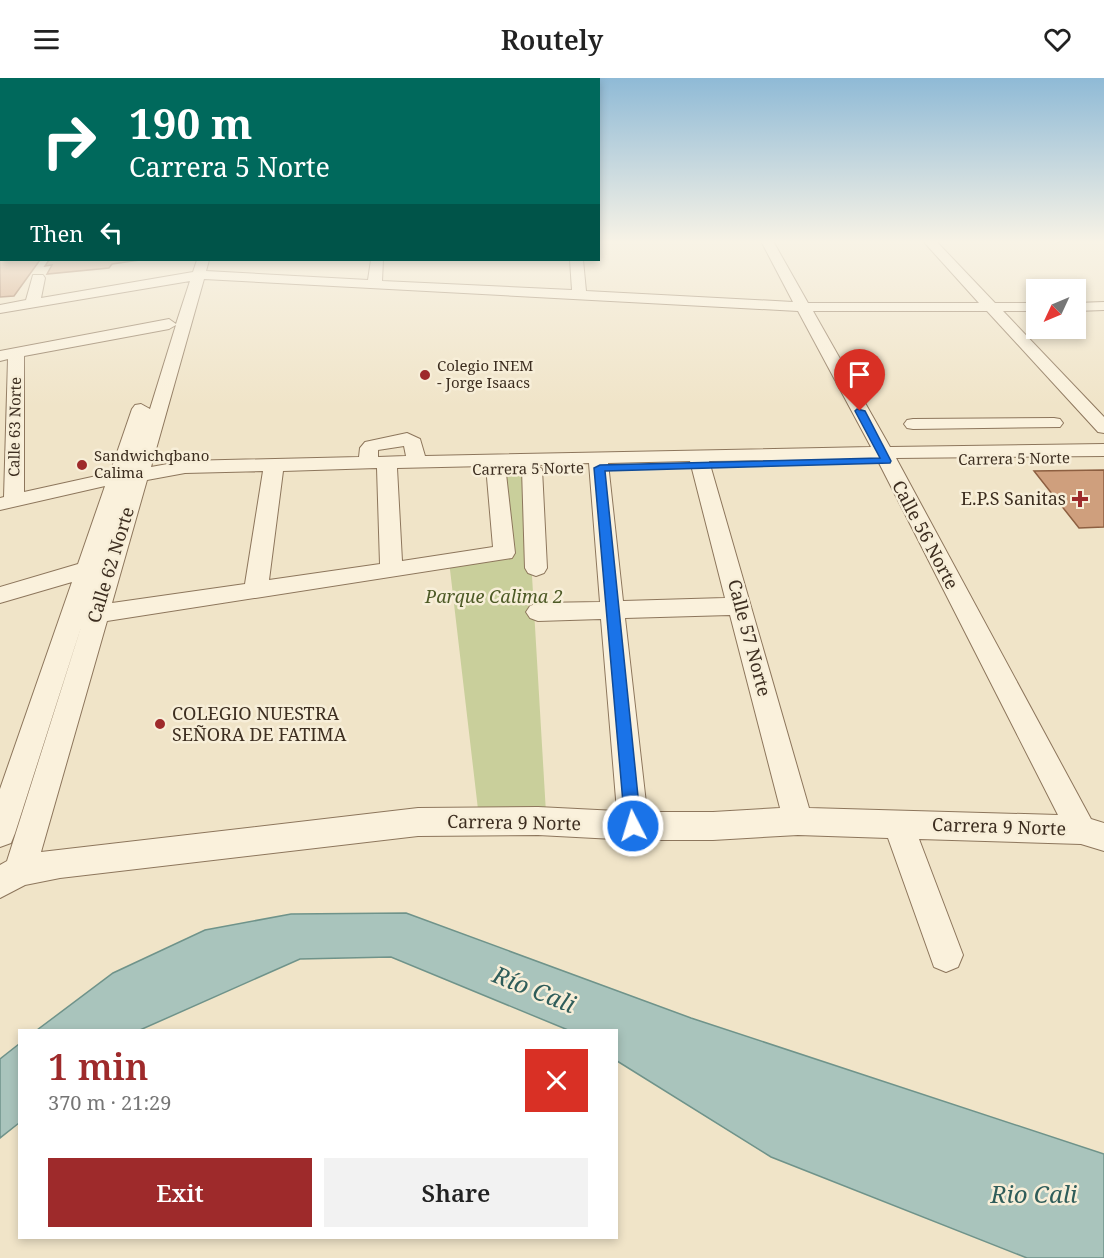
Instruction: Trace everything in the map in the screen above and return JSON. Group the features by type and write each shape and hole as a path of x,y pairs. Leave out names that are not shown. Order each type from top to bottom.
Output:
{"street":[{"path":"0,309 25,296"},
{"name":"Calle 62 Norte","path":"128,476 169,324 183,296"},
{"name":"Calle 62 Norte","path":"0,833 72,618 99,566 187,296"},
{"path":"599,296 804,307 1026,307"},
{"name":"Calle 56 Norte","path":"798,296 1093,833"},
{"path":"981,296 1104,428"},
{"path":"1086,307 1104,306"},
{"path":"8,355 169,324"},
{"name":"Calle 63 Norte","path":"7,503 8,355"},
{"path":"913,424 1054,423"},
{"path":"984,424 1001,450"},
{"name":"Carrera 5 Norte","path":"7,503 128,476 170,471 177,478 273,470 381,466 700,461 1001,450 1104,450"},
{"name":"Carrera 5 Norte","path":"884,456 1104,458"},
{"name":"Calle 57 Norte","path":"700,461 798,821"},
{"name":"Carrera 5 Norte","path":"381,466 414,462 495,465 532,469 599,463"},
{"path":"599,463 633,826"},
{"path":"72,618 504,553 495,465"},
{"path":"381,466 391,570"},
{"path":"532,469 536,568"},
{"path":"256,590 273,470"},
{"path":"0,595 99,566"},
{"name":"Calle 62 Norte","path":"10,876 97,614 99,566"},
{"path":"538,612 740,606"},
{"name":"Carrera 9 Norte","path":"10,876 71,861 418,822 538,821 633,826 712,826 798,821 1093,833"},
{"path":"898,824 946,955"}],"green space":[{"name":"Parque Calima 2","path":"526,474 546,813 479,818 449,561 503,553 496,475"}],"water":[{"name":"Rio Cali","path":"406,913 691,1018 1104,1154 1104,1258 1027,1258 771,1157 618,1062 618,1029 566,1029 391,957 300,959 142,1029 38,1029 113,973 205,930 291,914"},
{"path":"18,1045 18,1124 0,1138 0,1059"}],"building":[{"name":"E.P.S Sanitas","path":"1104,470 1104,527 1079,528 1034,471"}],"place":[{"name":"Colegio INEM - Jorge Isaacs","path":"425,375"},
{"name":"Sandwichqbano Calima","path":"82,465"},
{"name":"E.P.S Sanitas","path":"1080,499"},
{"name":"COLEGIO NUESTRA SEÑORA DE FATIMA","path":"160,724"}],"route":[{"path":"633,826 600,468 886,461 860,411"}],"water label":[{"name":"Río Cali","path":"534,990"}]}
